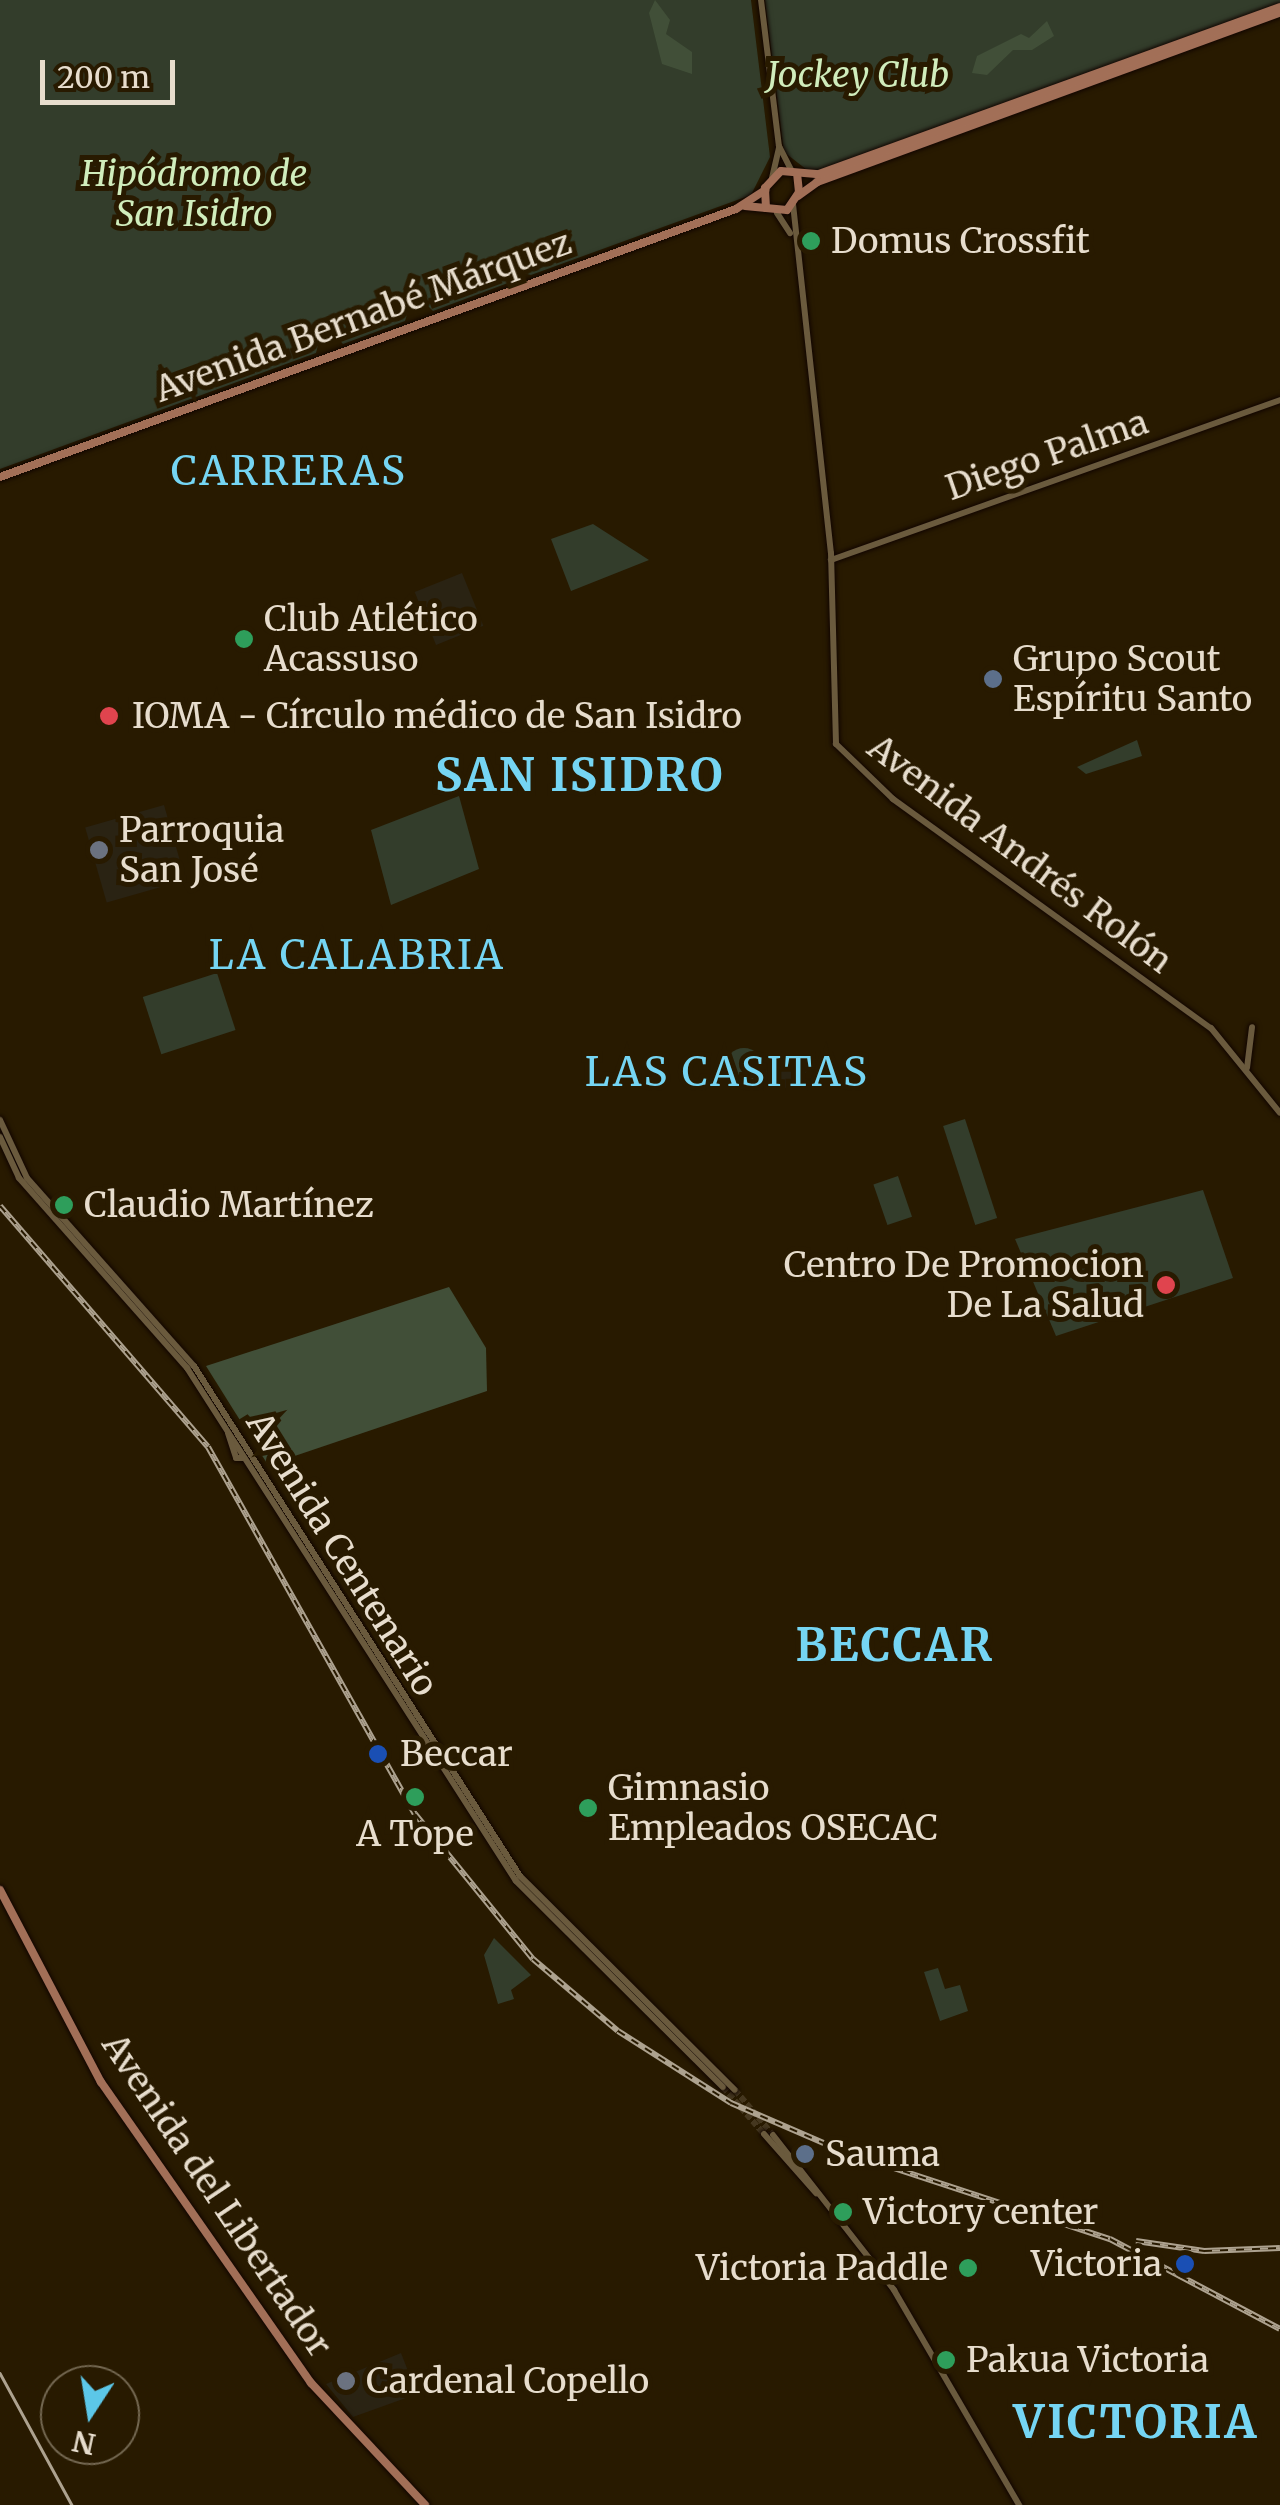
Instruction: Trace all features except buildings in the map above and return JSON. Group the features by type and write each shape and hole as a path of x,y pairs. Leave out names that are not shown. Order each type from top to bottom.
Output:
{"main road":[{"path":"761,0 780,146 794,172 798,196"},
{"path":"780,146 765,190 766,208 777,213 798,196 872,161 1280,10"},
{"path":"772,178 794,172 819,174 1280,10"},
{"name":"Avenida Bernabé Márquez","path":"0,477 745,206 765,190"},
{"name":"Avenida Andrés Rolón","path":"792,204 791,234 831,560 830,723 842,751 892,799 1211,1028 1280,1112"},
{"name":"Avenida Bernabé Márquez","path":"745,206 766,208"},
{"name":"Avenida Andrés Rolón","path":"777,213 791,234"},
{"name":"Diego Palma","path":"831,560 1280,400"},
{"path":"1247,1070 1252,1027"},
{"name":"Avenida Centenario","path":"0,1120 27,1178 194,1366 246,1456 520,1876 649,2008"},
{"name":"Avenida Centenario","path":"0,1137 19,1178 188,1368 228,1432 236,1458 246,1456"},
{"name":"Avenida del Libertador","path":"0,1890 98,2078 312,2383 425,2505"},
{"path":"649,2008 723,2087"},
{"path":"649,2008 734,2090"},
{"path":"768,2134 902,2302 1019,2505"}],"shaded area":[{"path":"462,573 483,626 436,645 415,592"},
{"path":"164,805 185,880 107,903 85,828"},
{"path":"795,1056 798,1064 816,1059 797,1084 782,1089 760,1082 770,1065"},
{"path":"401,2353 417,2394 353,2417 326,2384"}],"green space":[{"name":"Hipódromo de San Isidro","path":"0,0 751,0 770,157 751,195 531,275 516,271 508,283 433,311 425,303 409,308 405,321 343,344 336,336 319,341 316,353 0,469"},
{"path":"655,0 670,20 666,34 692,52 692,74 662,64 649,13"},
{"name":"Jockey Club","path":"765,0 1280,0 1280,6 811,173 784,152"},
{"path":"1047,21 1054,36 1032,50 1013,50 987,75 972,73 977,56 1021,34 1029,38"},
{"path":"593,524 649,560 571,591 551,539"},
{"path":"1137,740 1142,756 1086,774 1077,767"},
{"path":"459,796 479,869 391,905 371,830"},
{"path":"217,973 236,1030 161,1054 143,997"},
{"path":"744,1048 758,1053 763,1067 758,1081 744,1086 730,1081 725,1067 730,1053"},
{"path":"965,1119 997,1218 975,1225 943,1126"},
{"path":"898,1176 912,1217 887,1225 873,1184"},
{"path":"1203,1190 1233,1278 1056,1336 1015,1239"},
{"path":"449,1287 486,1348 487,1391 268,1465 206,1366"},
{"path":"494,1938 531,1975 511,1990 514,1999 498,2004 484,1955"},
{"path":"938,1968 945,1989 960,1985 968,2011 940,2021 924,1972"}],"tunnel":[{"path":"723,2087 764,2134"},
{"path":"735,2090 773,2135"}],"tram line":[{"path":"0,2373 72,2505"}],"railway":[{"path":"0,1206 208,1447 415,1814 533,1959 618,2031 731,2103 842,2151 1110,2239 1280,2329"},
{"path":"1136,2241 1204,2251 1280,2248"}],"place":[{"name":"Domus Crossfit","path":"811,241"},
{"name":"Club Atlético Acassuso","path":"244,639"},
{"name":"Grupo Scout Espíritu Santo","path":"993,679"},
{"name":"IOMA - Círculo médico de San Isidro","path":"109,716"},
{"name":"Parroquia San José","path":"99,850"},
{"name":"Claudio Martínez","path":"64,1205"},
{"name":"Centro De Promocion De La Salud","path":"1166,1285"},
{"name":"Beccar","path":"378,1754"},
{"name":"A Tope","path":"415,1797"},
{"name":"Gimnasio Empleados OSECAC","path":"588,1808"},
{"name":"Sauma","path":"805,2154"},
{"name":"Victory center","path":"843,2212"},
{"name":"Victoria","path":"1185,2264"},
{"name":"Victoria Paddle","path":"968,2268"},
{"name":"Pakua Victoria","path":"946,2360"},
{"name":"Cardenal Copello","path":"346,2381"}],"district":[{"name":"CARRERAS","path":"289,471"},
{"name":"SAN ISIDRO","path":"580,776"},
{"name":"LA CALABRIA","path":"357,955"},
{"name":"LAS CASITAS","path":"727,1072"},
{"name":"BECCAR","path":"895,1646"},
{"name":"VICTORIA","path":"1136,2423"}]}
